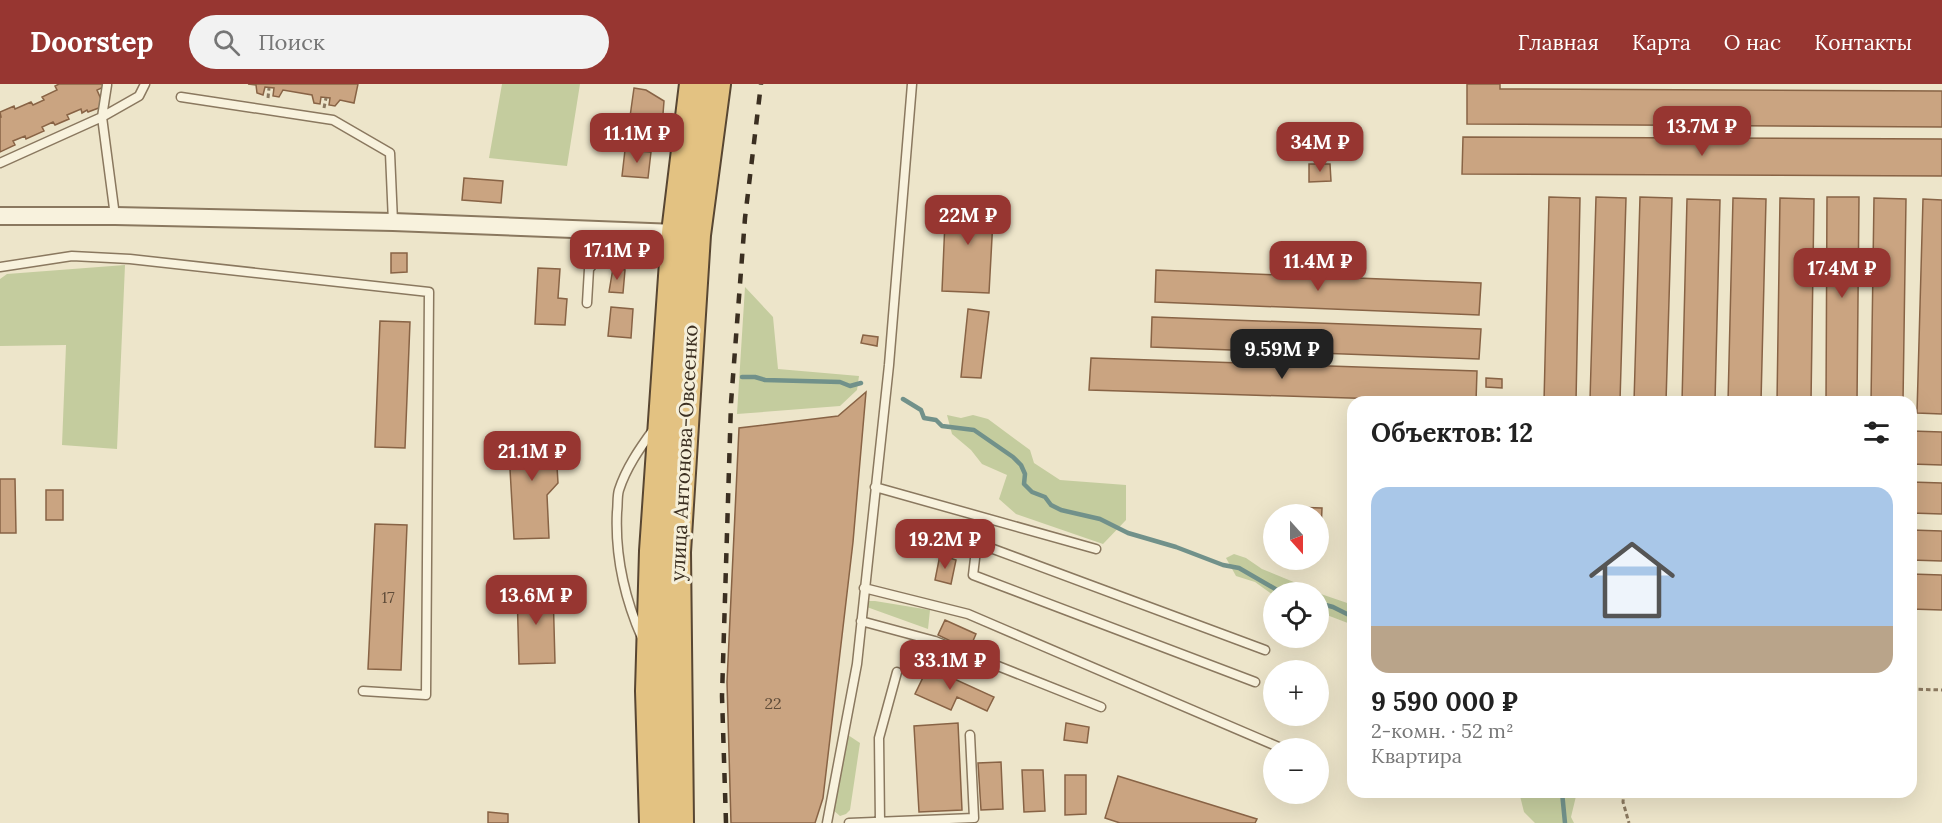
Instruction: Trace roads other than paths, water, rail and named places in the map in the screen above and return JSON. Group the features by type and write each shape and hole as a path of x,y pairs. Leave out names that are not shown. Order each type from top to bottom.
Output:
{"highway":[{"name":"улица Антонова-Овсеенко","path":"654,823 651,657 654,551 676,233 694,84"},
{"name":"улица Антонова-Овсеенко","path":"679,823 676,552 696,236 716,84"}],"street":[{"path":"0,216 393,222 676,233"}],"lane":[{"path":"0,163 102,117 139,96 145,84"},
{"path":"827,823 857,664 889,365 912,84"},
{"path":"107,85 102,117 115,216"},
{"path":"181,97 333,120 390,153 393,222"},
{"path":"587,303 589,269 621,232"},
{"path":"0,267 72,256 130,259 429,292 426,695 363,691"},
{"path":"651,657 633,617 621,571 616,531 618,491 639,449 663,415"},
{"path":"875,487 1096,549"},
{"path":"980,517 973,575 1255,682"},
{"path":"977,543 1266,650"},
{"path":"864,588 968,614 1263,740"},
{"path":"861,621 935,641 1101,707"},
{"path":"880,822 879,738 897,672"},
{"path":"849,823 974,818 970,735"}],"waterway":[{"path":"742,377 765,380 840,382 850,386 861,383"},
{"path":"903,399 921,410 924,418 936,420 942,426 974,430 1013,457 1021,465 1025,474 1024,484 1032,492 1045,497 1051,505 1061,510 1100,519 1128,533 1176,547 1223,565 1239,568 1263,582"},
{"path":"1329,606 1347,614"},
{"path":"1563,798 1565,823"}],"railway":[{"path":"726,823 722,696 731,403 745,218 761,84"}]}
